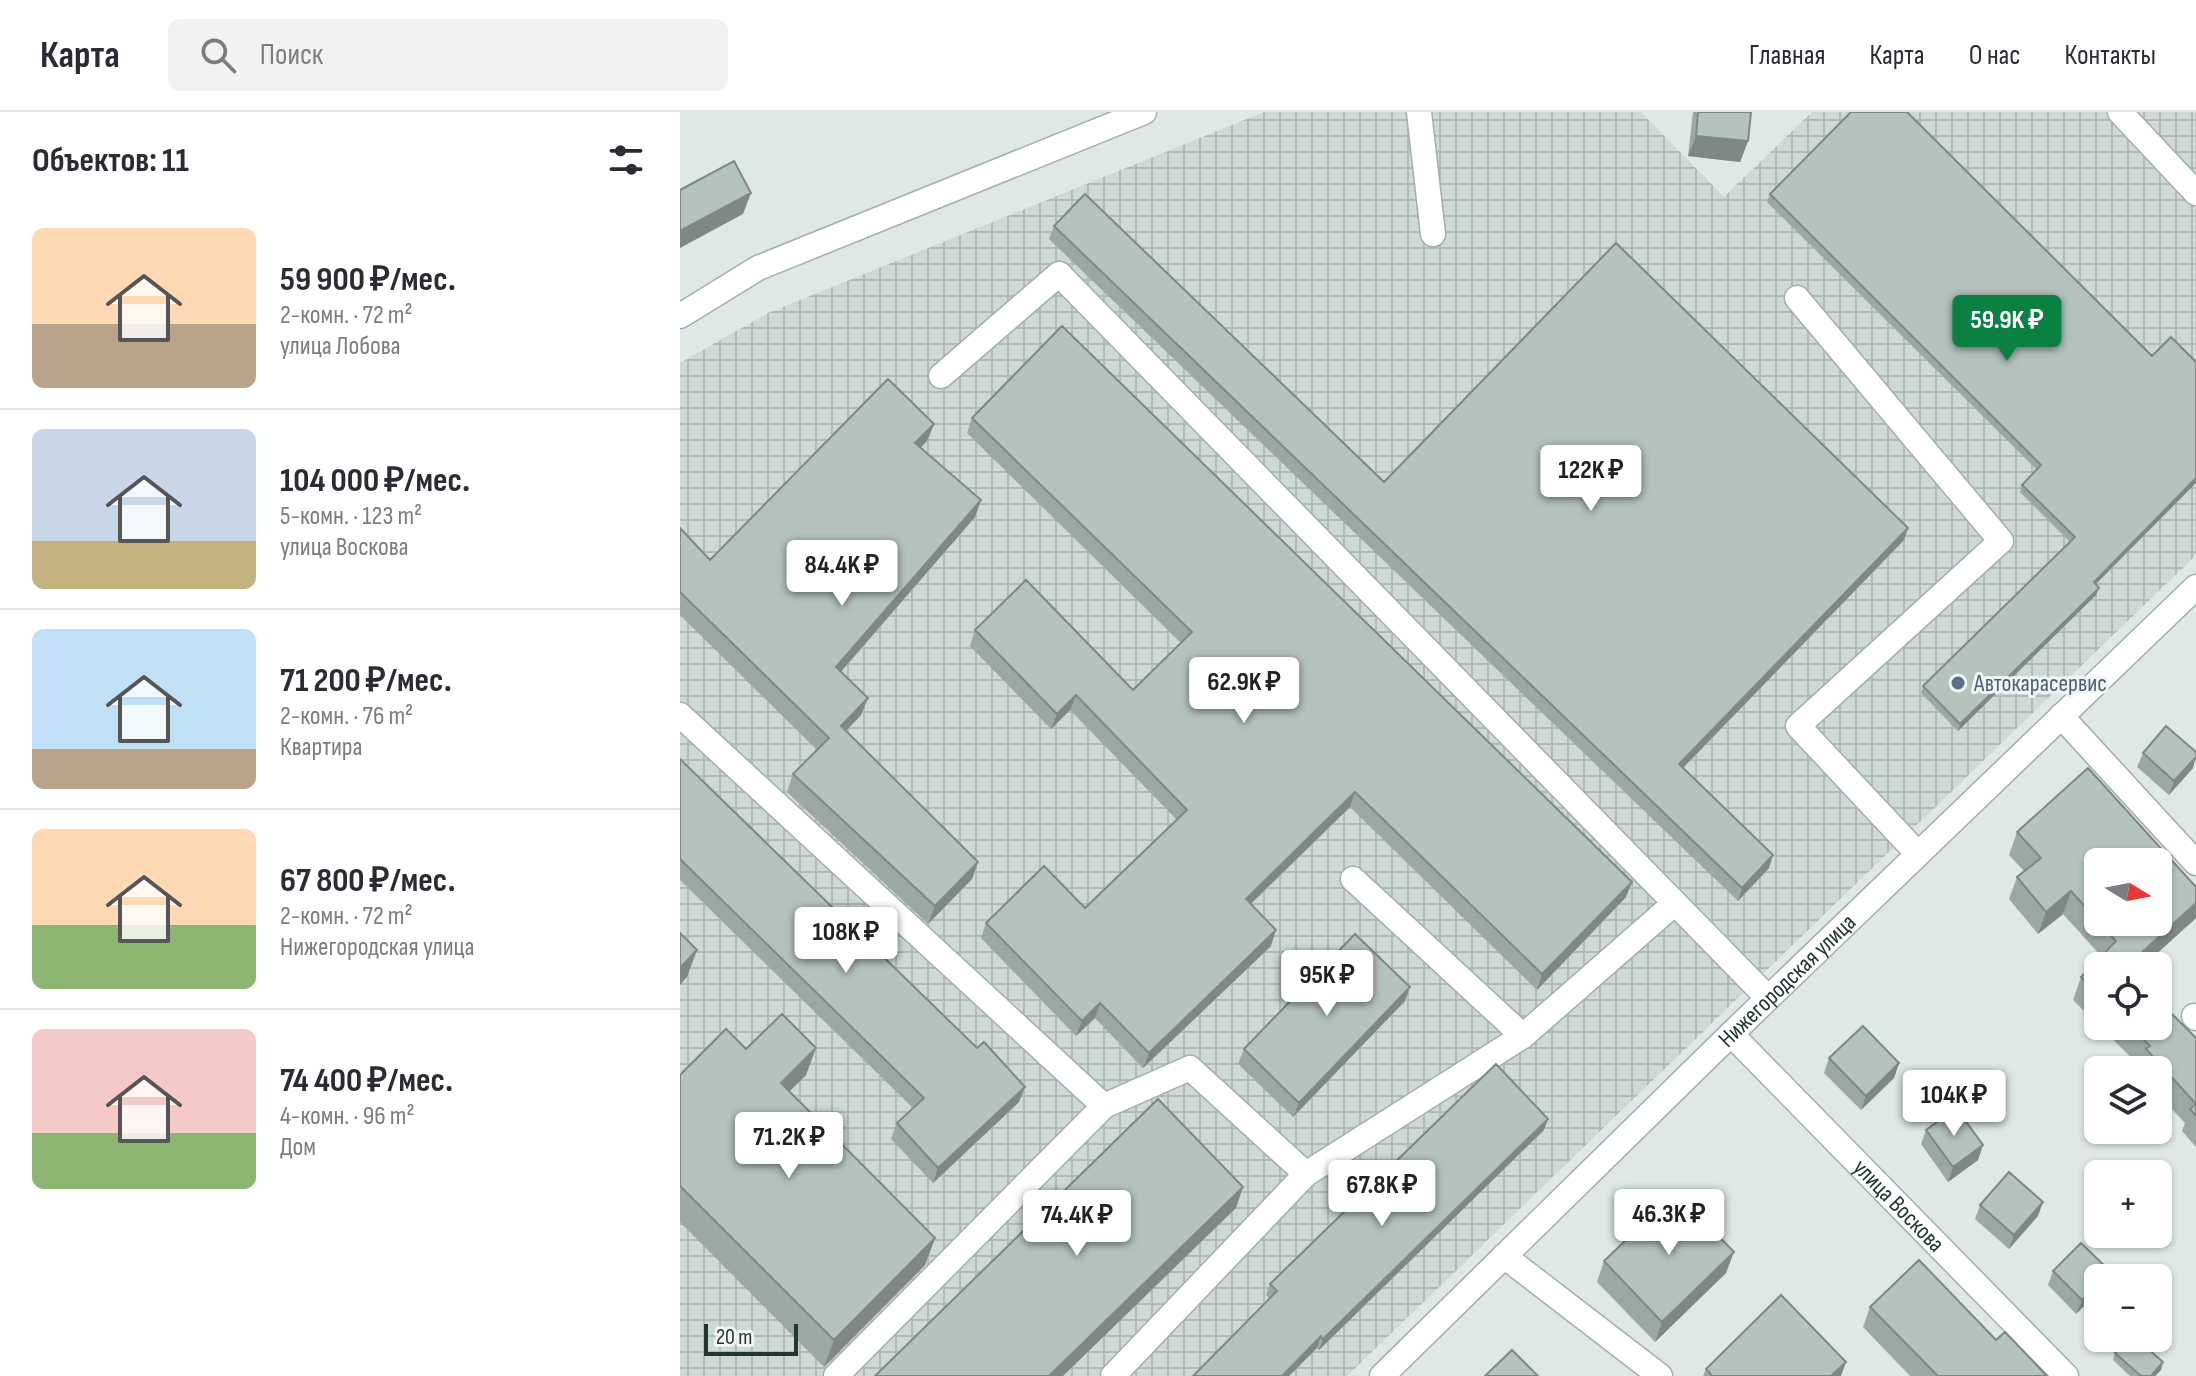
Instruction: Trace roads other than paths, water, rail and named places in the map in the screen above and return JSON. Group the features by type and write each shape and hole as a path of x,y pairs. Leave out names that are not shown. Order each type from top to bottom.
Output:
{"street":[{"path":"680,316 758,268 1144,112"},
{"path":"1419,112 1433,234"},
{"path":"2120,112 2196,193"},
{"path":"941,376 1059,274 1768,998"},
{"path":"1797,298 2001,541 1798,726 1918,854"},
{"name":"Нижегородская улица","path":"1382,1376 1768,998 2196,587"},
{"path":"680,715 1104,1106"},
{"path":"2061,716 2196,863"},
{"path":"1353,879 1523,1036"},
{"path":"1113,1376 1306,1174 1523,1036 1675,903"},
{"name":"улица Воскова","path":"1731,1034 2066,1376"},
{"path":"836,1376 1104,1106 1190,1068 1306,1174"},
{"path":"1504,1256 1660,1376"}],"place":[{"name":"Автокарасервис","path":"1958,683"}]}
